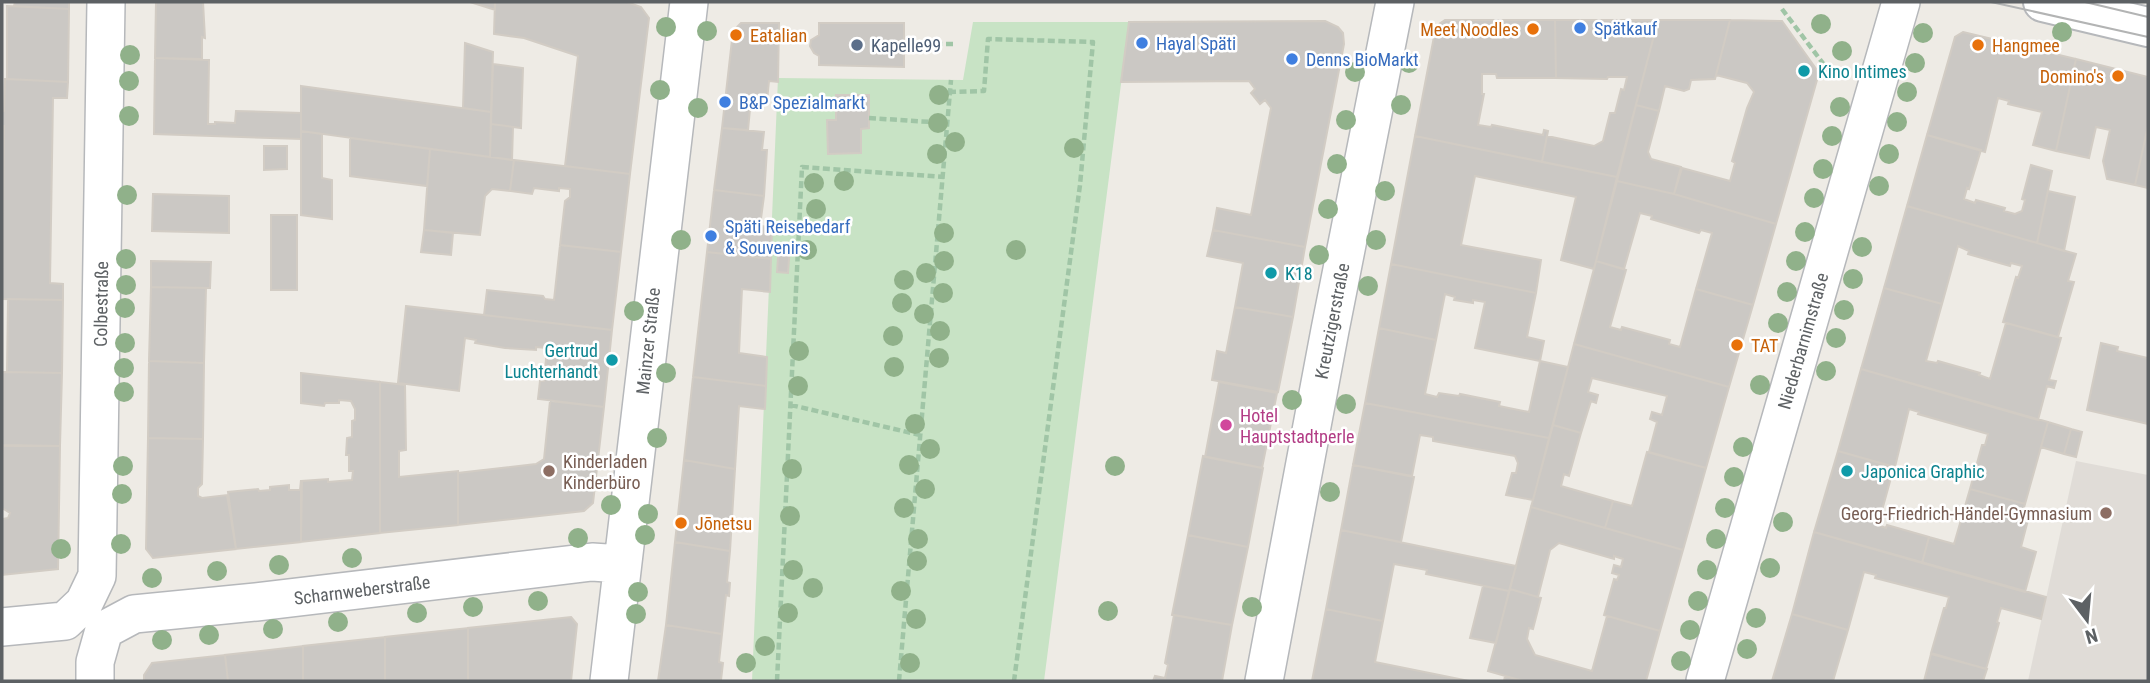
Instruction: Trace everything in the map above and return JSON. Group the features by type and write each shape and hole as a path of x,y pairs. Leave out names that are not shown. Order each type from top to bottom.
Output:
{"street":[{"name":"Colbestraße","path":"95,681 106,2"},
{"name":"Mainzer Straße","path":"609,681 688,2"},
{"name":"Kreutzigerstraße","path":"1264,681 1395,2"},
{"name":"Niederbarnimstraße","path":"1705,681 1901,2"},
{"path":"2043,2 2148,27"},
{"name":"Scharnweberstraße","path":"2,627 256,602 592,562 622,564"}],"path":[{"path":"1782,9 1825,65 1829,78"},
{"path":"949,92 984,91 988,39 1093,43 1080,185 1014,681"},
{"path":"904,44 953,44"},
{"path":"899,681 951,80"},
{"path":"869,118 946,123"},
{"path":"777,681 802,167 944,177"},
{"path":"791,405 920,435"}],"shaded area":[{"path":"2076,461 2148,475 2148,681 2028,681"}],"green space":[{"path":"973,22 1129,22 1044,681 752,681 778,78 963,80"}],"building":[{"path":"15,2 69,2 69,9 14,6"},
{"path":"156,2 203,2 205,38 202,37 202,59 155,58"},
{"path":"470,2 495,2 495,10"},
{"path":"495,2 627,2 641,7 649,18 630,174 565,166 578,56 524,38 494,34"},
{"path":"7,6 69,9 68,82 7,79"},
{"path":"1445,20 1555,20 1556,78 1497,78 1496,74 1482,74 1484,94 1478,125 1492,125 1543,135 1544,130 1548,131 1542,162 1415,136 1436,26"},
{"path":"1555,20 1658,20 1617,177 1542,162 1547,136 1594,146 1603,141 1610,113 1615,113 1627,77 1556,78"},
{"path":"1658,20 1730,20 1715,79 1691,80 1689,89 1684,91 1665,86 1659,111 1636,105"},
{"path":"1730,20 1782,21 1819,73 1776,224 1674,194 1682,168 1730,181 1735,163 1732,161 1754,92 1747,83 1716,75"},
{"path":"1325,21 1338,27 1343,33 1344,44 1305,247 1213,230 1217,208 1251,215 1271,108 1265,100 1260,104 1251,93 1255,89 1249,81 1121,82 1129,22"},
{"path":"741,23 779,23 778,82 769,81 767,101 751,99 748,130 722,128 733,31"},
{"name":"Kapelle99","path":"819,23 904,23 904,67 819,65 819,56 810,46 811,40 819,35"},
{"path":"1963,32 2076,59 2056,151 2033,145 2042,112 2008,104 2009,101 1998,98 1985,152 1927,135 1955,37"},
{"path":"465,43 493,52 491,112 463,108"},
{"path":"155,58 209,60 208,124 235,123 236,111 301,113 301,139 154,134"},
{"path":"2076,59 2148,77 2148,126 2135,185 2107,179 2103,161 2110,130 2096,127 2089,158 2056,151"},
{"path":"493,64 523,68 521,128 491,124"},
{"path":"5,79 68,82 67,98 53,98 50,283 63,284 63,300 2,299 2,111"},
{"path":"301,86 491,112 490,157 301,131"},
{"path":"836,95 869,95 869,128 861,129 861,153 828,154 827,120 836,120"},
{"path":"1636,105 1659,111 1648,152 1651,159 1681,167 1674,194 1617,181"},
{"path":"491,124 513,127 512,160 490,157"},
{"path":"2148,126 2148,188 2135,185"},
{"path":"722,128 764,132 762,150 767,150 764,196 714,190"},
{"path":"301,131 322,134 322,178 332,180 332,219 301,215"},
{"path":"1927,135 1981,150 1964,199 1975,203 1976,200 2005,208 2004,211 2015,214 2022,211 2025,200 2022,199 2031,165 2052,171 2037,243 1907,206"},
{"path":"1415,136 1617,177 1594,269 1561,260 1576,197 1475,176 1461,245 1541,260 1536,293 1391,264"},
{"path":"350,138 430,149 427,186 350,176"},
{"path":"264,146 287,146 287,169 264,170"},
{"path":"430,149 514,160 510,191 492,189 485,196 480,235 424,230"},
{"path":"514,160 630,174 621,252 560,245 565,201 570,197 570,189 559,188 559,191 534,188 532,194 510,191"},
{"path":"1617,181 1674,194 1776,224 1753,305 1696,289 1712,233 1701,230 1699,233 1651,219 1652,216 1640,213 1624,269 1596,261"},
{"path":"714,190 764,196 760,226 772,227 771,259 707,252"},
{"path":"2048,191 2075,197 2064,251 2037,243"},
{"path":"153,194 229,196 229,233 152,231"},
{"path":"1907,206 2076,254 2068,281 2074,282 2058,337 2003,322 2016,277 2018,278 2022,266 2011,263 2010,266 1968,254 1969,251 1958,246 1942,304 1884,288"},
{"path":"271,215 297,215 297,290 271,290"},
{"path":"424,230 453,233 451,255 421,252"},
{"name":"K18","path":"1213,230 1305,247 1293,317 1235,307 1243,263 1207,256"},
{"path":"779,243 790,245 788,273 777,272"},
{"path":"560,245 621,252 612,330 484,315 487,290 543,296 545,299 554,300"},
{"path":"707,252 771,259 770,292 742,289 739,353 767,357 766,386 693,377"},
{"path":"151,261 211,262 210,288 151,287"},
{"path":"1596,261 1626,270 1610,327 1621,330 1622,327 1670,340 1669,344 1680,347 1696,289 1753,305 1729,387 1574,344"},
{"path":"1391,264 1536,293 1527,337 1544,341 1540,361 1475,348 1485,302 1454,300 1455,297 1445,294 1436,340 1379,328"},
{"path":"151,287 206,288 204,363 149,361"},
{"path":"1884,288 1942,304 1926,361 1938,361 1980,373 1979,375 1990,379 2006,323 2061,338 2049,380 2056,381 2054,388 2047,386 2038,420 1861,369"},
{"path":"8,299 63,300 62,373 7,372"},
{"path":"406,306 612,330 604,407 538,399 540,381 544,381 547,348 505,348 475,343 476,340 465,338 459,391 398,383"},
{"path":"1235,307 1293,317 1278,392 1212,380 1217,351 1226,353"},
{"path":"1379,328 1436,340 1425,394 1437,397 1439,393 1460,394 1500,402 1499,406 1529,412 1540,361 1568,367 1549,438 1365,403"},
{"path":"2101,343 2118,347 2117,351 2148,358 2148,424 2087,410"},
{"path":"1574,344 1729,387 1706,468 1649,452 1657,422 1650,419 1652,412 1662,415 1667,396 1592,378 1588,392 1598,395 1596,403 1591,401 1581,433 1553,425"},
{"path":"149,361 204,363 203,439 148,438"},
{"path":"1861,369 2048,422 2025,504 1970,489 1982,445 1985,445 1988,434 1909,409 1895,467 1838,451"},
{"path":"3,372 62,373 60,446 2,445"},
{"path":"301,373 380,382 380,533 301,542 302,481 352,480 353,471 349,471 349,455 346,455 347,438 352,437 355,409 351,401 339,400 339,403 325,403 324,406 301,403"},
{"path":"693,377 766,386 765,409 739,406 735,469 684,460"},
{"path":"380,382 405,385 406,450 399,451 399,477 458,471 458,525 380,533"},
{"path":"1219,382 1277,393 1262,468 1205,457"},
{"path":"550,401 604,407 593,503 584,511 458,525 458,473 536,464 544,459"},
{"path":"1365,403 1549,438 1533,500 1506,495 1512,473 1516,473 1518,463 1515,456 1433,441 1433,437 1420,435 1412,476 1353,465"},
{"path":"2048,422 2071,429 2064,454 2041,447"},
{"path":"1553,425 1581,433 1569,476 1564,474 1561,486 1613,501 1605,528 1531,507"},
{"path":"2071,429 2082,432 2076,457 2064,454"},
{"path":"148,438 203,439 202,484 198,488 198,496 202,498 227,495 236,549 153,558 146,549"},
{"path":"3,446 60,446 58,569 2,575 2,519 8,518 10,513 2,508"},
{"path":"1838,451 1894,467 1881,514 1878,513 1875,524 1929,537 1922,563 1814,532"},
{"path":"1647,452 1706,468 1683,550 1605,528 1613,501 1632,506"},
{"path":"1203,456 1263,468 1248,547 1188,535"},
{"path":"684,460 735,469 730,551 675,542"},
{"path":"1353,465 1414,477 1401,542 1341,530"},
{"path":"301,480 301,542 236,549 228,492 270,490 270,487 289,485 289,490 300,490"},
{"path":"1970,489 2025,504 2021,518 2028,520 2021,547 2036,552 2025,592 1922,563 1929,537 1954,544"},
{"path":"1531,507 1683,550 1660,631 1604,615 1614,579 1617,580 1619,575 1612,573 1614,565 1621,567 1623,559 1614,556 1614,559 1559,543 1550,550 1538,597 1510,589"},
{"path":"1341,530 1516,566 1509,591 1426,574 1427,570 1394,564 1383,621 1326,609"},
{"path":"1814,532 2046,597 2041,619 2001,608 1986,669 1931,653 1949,597 1875,578 1876,575 1864,572 1848,630 1792,614"},
{"path":"1188,535 1248,547 1232,625 1172,615"},
{"path":"675,542 730,551 727,582 730,583 729,596 726,595 722,634 666,625"},
{"path":"1483,586 1509,591 1496,643 1470,638"},
{"path":"1510,589 1541,598 1533,629 1529,628 1527,639 1535,655 1592,671 1607,616 1660,631 1646,681 1523,681 1488,671"},
{"path":"1326,609 1383,621 1375,662 1469,681 1312,681"},
{"path":"1792,614 1848,630 1833,681 1772,681"},
{"path":"1174,615 1232,625 1222,681 1153,681 1155,676 1165,678 1168,665 1165,663"},
{"path":"571,617 577,624 571,681 468,681 468,628"},
{"path":"666,625 722,634 719,662 723,663 721,680 658,681"},
{"path":"468,628 468,681 385,681 385,637"},
{"path":"385,637 385,681 303,681 303,646"},
{"path":"303,646 303,681 228,681 225,655"},
{"path":"1931,654 1987,669 1983,681 1924,681"},
{"path":"225,655 228,681 144,681 144,675 152,663"},
{"path":"1505,676 1523,681 1504,681"}],"tram line":[{"path":"1991,2 2148,37"},
{"path":"2085,2 2148,17"}],"place":[{"name":"Spätkauf","path":"1580,28"},
{"name":"Meet Noodles","path":"1533,29"},
{"name":"Eatalian","path":"736,35"},
{"name":"Hayal Späti","path":"1142,43"},
{"name":"Kapelle99","path":"857,45"},
{"name":"Hangmee","path":"1978,45"},
{"name":"Denns BioMarkt","path":"1292,59"},
{"name":"Kino Intimes","path":"1804,71"},
{"name":"Domino's","path":"2118,76"},
{"name":"B&P Spezialmarkt","path":"725,102"},
{"name":"Späti Reisebedarf & Souvenirs","path":"711,236"},
{"name":"K18","path":"1271,273"},
{"name":"TAT","path":"1737,345"},
{"name":"Gertrud Luchterhandt","path":"612,360"},
{"name":"Hotel Hauptstadtperle","path":"1226,425"},
{"name":"Kinderladen Kinderbüro","path":"549,471"},
{"name":"Japonica Graphic","path":"1847,471"},
{"name":"Georg-Friedrich-Händel-Gymnasium","path":"2106,513"},
{"name":"Jōnetsu","path":"681,523"}]}
